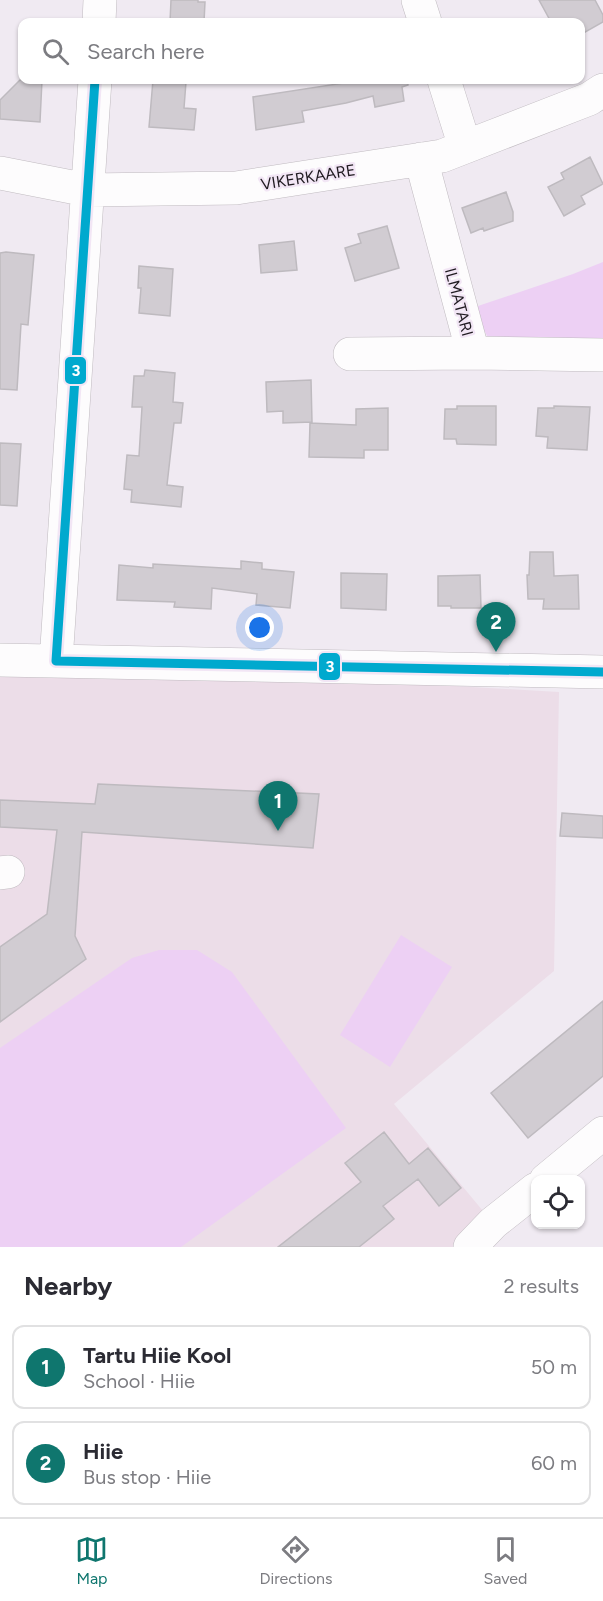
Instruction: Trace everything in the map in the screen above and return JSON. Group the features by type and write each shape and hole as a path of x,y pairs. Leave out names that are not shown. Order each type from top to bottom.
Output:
{"street":[{"path":"99,18 100,0"},
{"path":"418,0 424,18"},
{"path":"56,662 95,84"},
{"path":"445,84 465,147"},
{"name":"VIKERKAARE","path":"0,173 87,190 236,188 442,156 589,99 603,90"},
{"name":"ILMATARI","path":"422,159 473,353 603,355"},
{"path":"350,354 473,353"},
{"path":"0,660 603,672"},
{"path":"551,1175 603,1133"},
{"path":"471,1247 493,1223 531,1192"}],"shaded area":[{"path":"603,262 603,342 491,343 472,308 573,274"},
{"path":"0,660 559,692 554,971 394,1104 493,1223 464,1247 0,1247"},
{"path":"401,935 452,967 390,1067 340,1035"},
{"path":"159,950 197,950 232,972 346,1128 181,1247 0,1247 0,1048 132,958"}],"building":[{"path":"171,0 205,2 204,18 170,18"},
{"path":"539,0 595,0 603,15 603,22 585,32 585,18 549,18"},
{"path":"18,82 18,84 42,84 40,122 0,119 0,100"},
{"path":"153,84 186,84 184,108 196,109 194,130 149,127"},
{"path":"338,84 408,85 402,87 404,101 375,107 373,96 302,111 304,122 256,130 253,97"},
{"path":"590,157 603,184 581,196 585,204 564,216 548,187 564,179 561,173"},
{"path":"506,192 513,212 513,221 471,233 462,208"},
{"path":"387,226 399,268 355,281 345,248 361,243 358,234"},
{"path":"294,241 297,270 261,273 259,245"},
{"path":"0,253 34,255 28,325 21,324 17,390 0,389"},
{"path":"139,266 173,269 170,316 139,313 141,288 138,288"},
{"path":"145,370 175,373 173,402 183,403 181,423 174,423 167,485 183,487 181,507 131,502 132,490 124,489 127,455 139,456 142,407 132,407 134,376 144,376"},
{"path":"311,380 312,422 283,423 283,411 267,412 266,382"},
{"path":"457,406 496,406 496,445 457,444 456,439 444,439 445,409 457,409"},
{"path":"554,406 590,407 587,450 547,448 548,437 536,436 538,408 554,408"},
{"path":"388,408 388,450 364,450 364,458 309,457 310,423 356,425 356,409"},
{"path":"0,443 21,444 17,506 0,505"},
{"path":"530,552 553,552 554,576 578,575 579,609 543,609 544,599 528,599 527,575 529,575"},
{"path":"241,561 262,563 262,569 294,572 290,608 256,605 257,594 212,588 211,609 174,607 175,602 117,600 119,565 153,568 153,564 241,569"},
{"path":"341,573 387,574 386,610 341,608"},
{"path":"480,575 481,608 438,606 438,576"},
{"path":"98,784 319,794 313,848 82,832 75,936 86,959 0,1022 0,947 47,914 57,830 0,827 0,800 95,804"},
{"path":"562,813 603,816 603,838 560,836"},
{"path":"603,1001 603,1076 528,1138 491,1093"},
{"path":"384,1132 409,1164 428,1148 461,1188 439,1206 418,1179 383,1206 394,1219 359,1247 278,1247 361,1182 345,1163"}],"transit line":[{"name":"3","path":"56,661 95,84"},
{"name":"3","path":"56,661 603,672"}],"place":[{"name":"Hiie","path":"496,652"},
{"name":"Tartu Hiie Kool","path":"278,831"}]}
